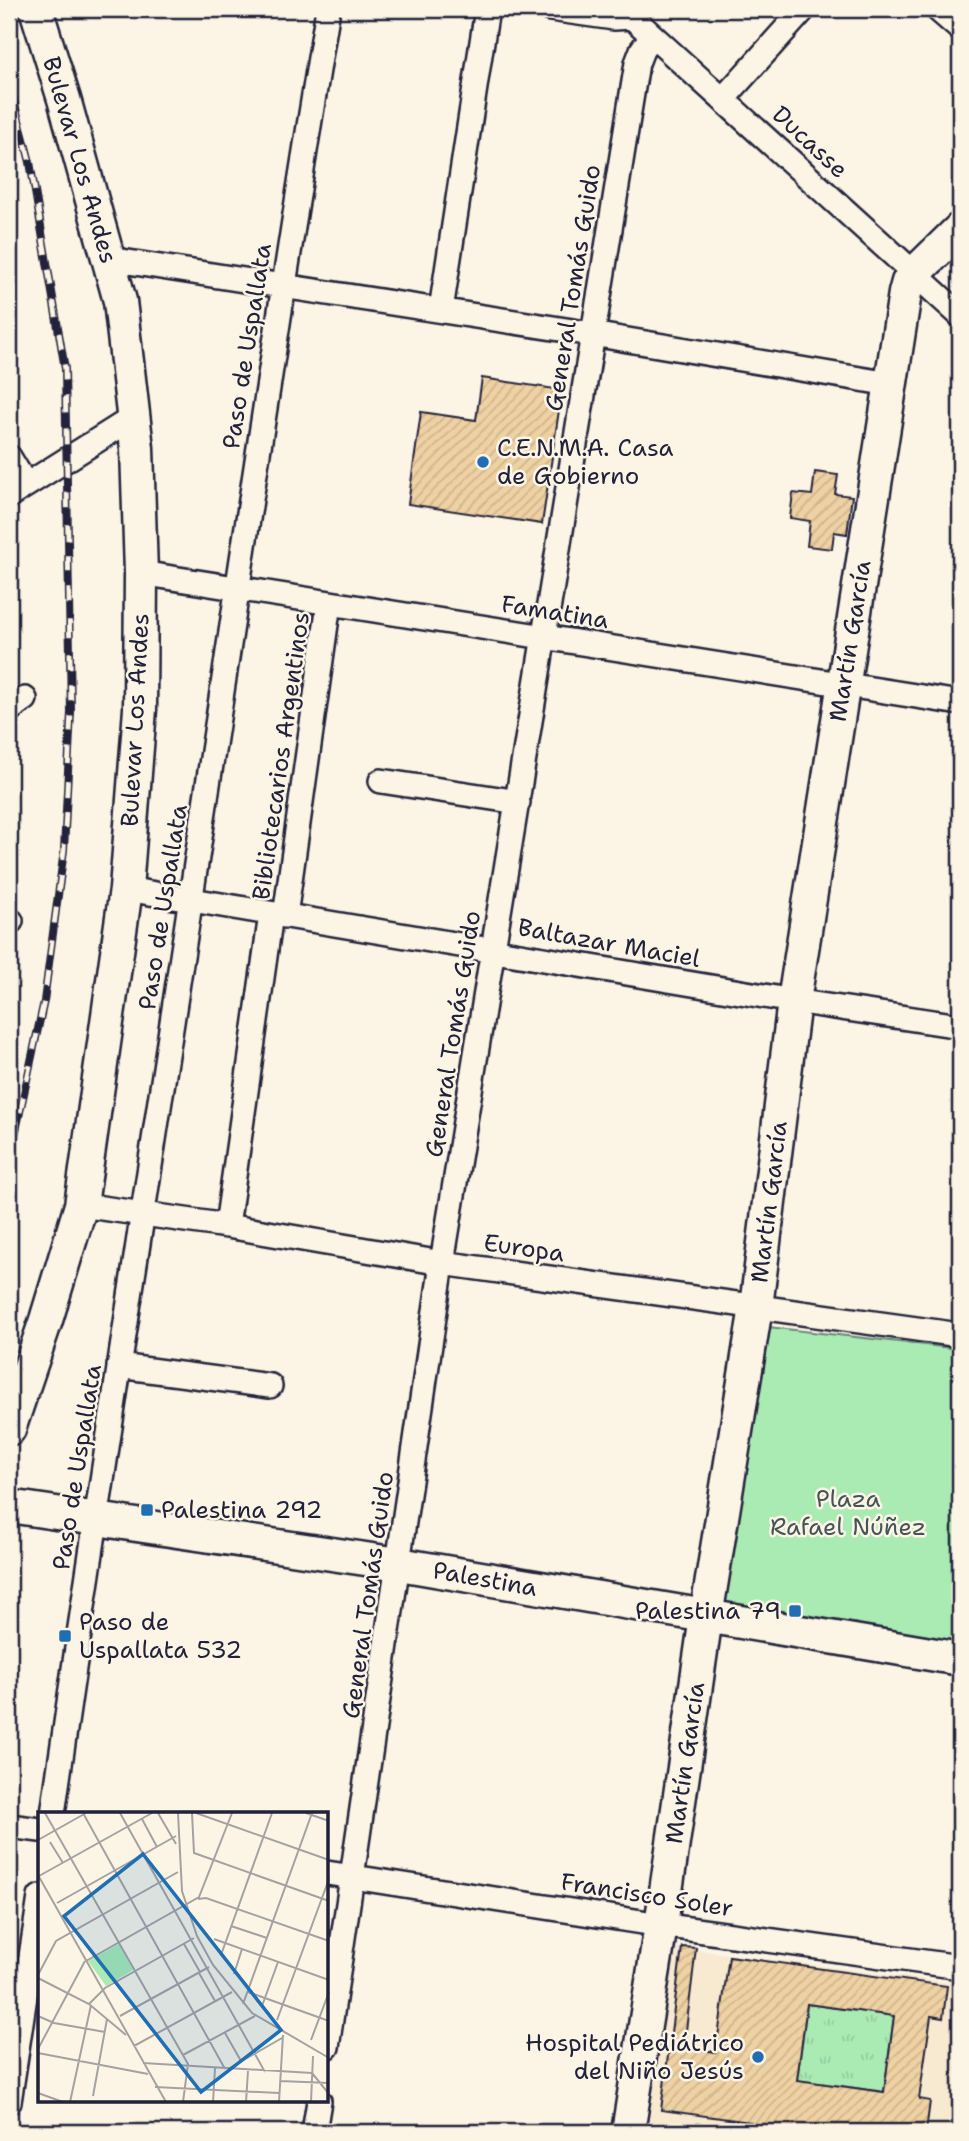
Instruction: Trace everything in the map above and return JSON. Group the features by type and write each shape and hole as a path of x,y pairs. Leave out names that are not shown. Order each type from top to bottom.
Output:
{"main road":[{"name":"Bulevar Los Andes","path":"9,1429 81,1205 126,889 140,709 141,573 134,416 120,301 36,9"},
{"path":"914,274 960,229"},
{"name":"Martín García","path":"628,2132 756,1307 794,1001 905,293 914,274"},
{"name":"Palestina","path":"9,1506 399,1564 960,1659"}],"street":[{"name":"Paso de Uspallata","path":"53,1812 95,1519 191,902 282,286 328,9"},
{"path":"442,310 487,9"},
{"path":"550,9 614,18 628,13"},
{"path":"724,98 804,9"},
{"path":"937,9 960,29"},
{"name":"Ducasse","path":"628,13 960,314"},
{"name":"General Tomás Guido","path":"329,2034 442,1263 518,802 542,637 637,63 652,36"},
{"path":"109,258 890,384"},
{"path":"9,457 18,490 134,416"},
{"name":"Famatina","path":"141,573 960,703"},
{"name":"Bibliotecarios Argentinos","path":"227,1226 329,603"},
{"path":"381,780 518,802"},
{"name":"Baltazar Maciel","path":"126,889 191,902 960,1026"},
{"name":"Europa","path":"81,1205 227,1226 442,1263 960,1335"},
{"path":"119,1366 270,1387"},
{"path":"9,1826 38,1830"},
{"name":"Francisco Soler","path":"329,1873 662,1925 960,1967"},
{"path":"9,2102 38,1910"},
{"path":"314,2132 319,2102"}],"shaded area":[{"path":"674,1947 960,1984 960,2100 950,2132 647,2132"}],"green space":[{"name":"Plaza Rafael Núñez","path":"768,1327 960,1349 960,1646 719,1601"},
{"path":"807,2004 894,2016 884,2092 797,2080"}],"building":[{"name":"C.E.N.M.A. Casa de Gobierno","path":"482,378 562,390 542,524 408,504 421,412 476,420"},
{"path":"815,472 838,475 835,494 852,496 847,534 834,532 832,549 807,546 810,521 790,518 793,493 812,495"},
{"name":"Hospital Pediátrico del Niño Jesús","path":"682,1947 696,1948 684,2047 716,2052 729,1956 947,1986 943,2018 931,2016 919,2099 930,2101 926,2132 750,2132 751,2122 661,2110","holes":["807,2004 894,2016 884,2092 797,2080"]}],"railway":[{"path":"9,82 30,162 65,369 71,712 64,850 44,1001 9,1163"}],"place":[{"name":"C.E.N.M.A. Casa de Gobierno","path":"483,462"},
{"name":"Palestina 292","path":"147,1510"},
{"name":"Palestina 79","path":"795,1611"},
{"name":"Paso de Uspallata 532","path":"65,1636"},
{"name":"Hospital Pediátrico del Niño Jesús","path":"758,2057"}]}
